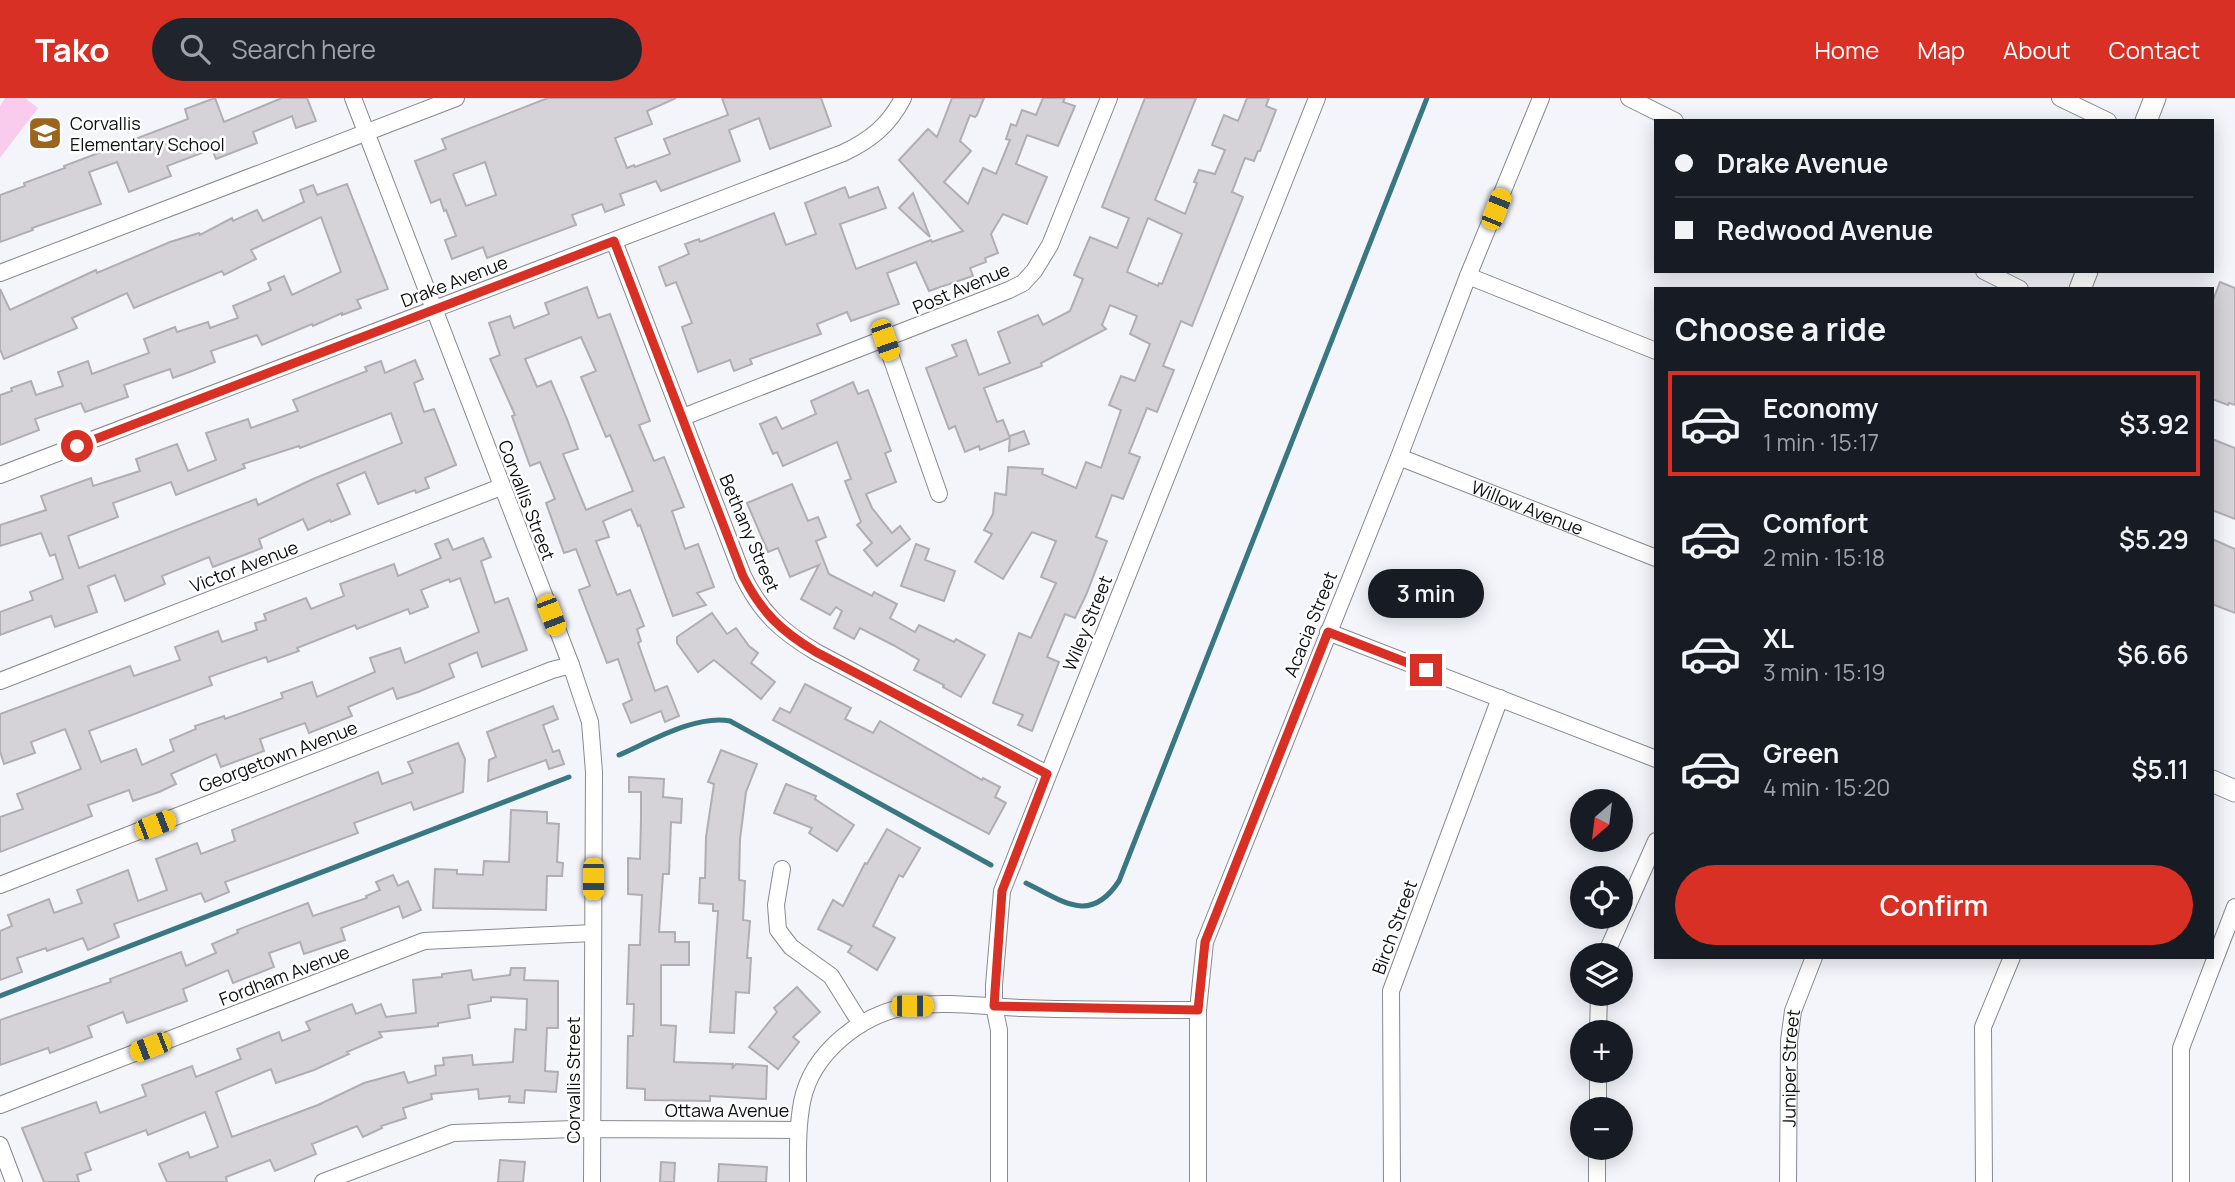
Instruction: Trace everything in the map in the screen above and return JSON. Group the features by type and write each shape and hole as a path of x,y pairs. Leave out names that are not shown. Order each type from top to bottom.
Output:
{"street":[{"name":"Corvallis Street","path":"353,98 585,705 592,741 594,772 592,1182"},
{"path":"0,274 456,98"},
{"name":"Drake Avenue","path":"0,475 862,144 885,127 904,98"},
{"name":"Post Avenue","path":"683,417 885,340 1023,283 1050,245 1109,98"},
{"name":"Wiley Street","path":"999,1182 999,1030 994,1006 1002,891 1317,98"},
{"name":"Acacia Street","path":"1198,1182 1198,1010 1205,942 1541,98"},
{"path":"1629,98 1671,119"},
{"path":"2060,98 2104,119"},
{"path":"2147,119 2155,98"},
{"name":"Bethany Street","path":"614,241 743,576 768,617 816,652 1047,774"},
{"path":"1988,273 2016,287"},
{"path":"1468,276 1654,350"},
{"path":"885,340 939,494"},
{"name":"Willow Avenue","path":"1399,457 1654,557"},
{"name":"Victor Avenue","path":"0,681 501,487"},
{"path":"1328,632 1654,758"},
{"name":"Georgetown Avenue","path":"0,885 552,670 571,666"},
{"name":"Birch Street","path":"1392,1182 1391,991 1500,698"},
{"path":"2214,782 2235,790"},
{"path":"1611,943 1654,846"},
{"path":"782,869 776,905 778,930 791,947 831,976 861,1024"},
{"path":"2182,1182 2181,1048 2235,907"},
{"name":"Fordham Avenue","path":"0,1105 424,942 593,933"},
{"name":"Juniper Street","path":"1788,1182 1789,1041 1793,1011 1813,959"},
{"path":"1984,1182 1983,1027 2011,959"},
{"name":"Ottawa Avenue","path":"323,1182 453,1133 592,1129 798,1130 802,1101 814,1072 836,1044 861,1024 887,1012 912,1006 1198,1010"},
{"path":"798,1130 798,1182"},
{"path":"0,1145 14,1182"},
{"path":"1597,1160 1597,1182"}],"shaded area":[{"path":"5,98 25,98 38,108 0,158 0,106"}],"building":[{"path":"215,98 224,122 282,98 307,98 316,121 296,128 292,116 253,132 257,143 216,159 212,149 167,166 171,176 129,192 117,162 89,172 101,204 0,242 0,195 65,168 64,166 188,119 185,109"},
{"path":"548,98 676,98 647,111 652,124 615,138 627,168 670,154 664,139 728,115 722,98 821,98 831,126 770,149 759,118 729,130 740,161 661,191 656,181 620,194 624,205 605,212 602,204 572,215 576,225 487,258 483,247 452,259 445,240 456,236 440,199 431,203 415,161 446,149 442,139","holes":["485,162 496,195 466,206 453,174"]},
{"path":"952,98 984,98 977,115 970,115 960,141 971,151 944,182 968,204 983,168 996,174 1010,140 1006,139 1011,124 1016,126 1022,110 1036,115 1043,98 1065,98 1063,102 1075,106 1058,146 1027,135 1016,164 1047,177 1027,224 1003,214 991,234 998,253 985,258 986,262 970,268 973,276 929,291 916,262 887,273 899,304 851,321 847,312 817,324 821,334 750,359 752,364 734,371 730,360 698,372 682,327 692,323 676,282 666,286 659,267 689,254 685,244 699,239 700,242 774,213 786,245 816,234 805,203 845,187 849,198 878,187 886,208 840,224 856,269 931,240 932,242 963,231 899,160 928,129 937,137"},
{"path":"1145,98 1196,98 1155,200 1185,214 1199,170 1215,174 1225,150 1212,145 1224,115 1238,121 1247,98 1269,98 1266,106 1276,110 1254,161 1245,158 1232,192 1243,197 1192,326 1181,321 1163,366 1174,370 1157,412 1147,408 1129,453 1140,457 1123,499 1112,495 1096,537 1107,541 1086,595 1075,618 1065,614 1047,657 1059,662 1032,731 1018,725 1023,715 993,703 1019,633 1031,638 1056,583 1041,577 1056,541 1032,532 1003,579 975,562 992,534 984,530 993,514 995,493 1006,495 1008,467 1043,469 1042,474 1076,488 1086,462 1101,468 1121,410 1109,405 1121,376 1135,381 1150,344 1130,334 1137,316 1110,305 1102,325 1106,329 1041,363 1042,366 984,388 997,422 1003,420 1010,438 980,450 979,446 965,452 955,426 949,429 926,368 957,356 952,345 966,340 979,375 1010,363 998,332 1038,315 1043,325 1070,311 1083,279 1074,275 1090,237 1117,248 1129,218 1102,207","holes":["1148,218 1182,234 1162,284 1159,283 1158,286 1127,272"]},
{"path":"347,184 388,289 357,300 361,308 313,326 312,324 262,345 257,335 211,351 215,362 173,378 170,369 124,385 128,397 85,412 81,403 35,419 39,430 0,445 0,395 12,391 11,388 31,381 36,395 63,386 58,372 88,361 92,374 149,353 144,339 175,327 177,332 208,322 210,328 238,318 233,306 271,290 268,283 284,276 292,295 341,272 321,217 251,250 256,259 224,275 222,271 134,308 127,293 72,318 77,328 4,359 0,349 0,289 10,310 96,270 97,273 170,242 199,233 200,235 232,218 233,221 257,210 263,221 304,202 300,190 313,185 317,195"},
{"path":"913,193 930,237 899,208"},
{"path":"2220,282 2235,288 2235,405 2214,400 2214,298"},
{"path":"587,287 598,318 610,314 650,421 639,425 654,461 664,457 684,507 672,511 685,549 698,544 714,587 697,593 706,605 673,616 640,525 638,526 631,509 603,521 609,537 596,541 617,595 630,590 644,626 637,629 641,641 638,643 655,691 667,686 679,716 665,722 661,711 631,723 623,704 632,700 618,659 607,663 579,590 590,586 576,549 564,553 546,503 555,499 540,462 530,466 512,416 515,415 490,359 500,355 489,323 510,316 514,328 549,314 545,303","holes":["581,337 596,371 581,377 606,437 610,435 633,491 586,510 563,454 578,449 567,419 551,381 537,387 525,359"]},
{"path":"415,360 423,379 414,383 424,412 434,409 456,465 425,478 429,488 416,493 415,490 378,504 365,472 337,484 350,514 308,530 303,519 259,539 262,548 213,567 209,557 162,576 165,584 125,601 115,575 88,586 97,612 55,627 51,616 0,635 0,612 33,600 30,592 63,579 55,554 50,556 41,533 0,546 0,525 46,510 41,496 91,478 93,486 140,471 136,459 177,444 188,471 216,460 206,433 248,419 251,428 298,411 293,400 367,371 365,367 381,361 385,373","holes":["391,413 402,443 313,479 258,505 256,499 79,568 68,536 118,517 113,503 171,482 176,495 245,468 243,464 299,446 300,448"]},
{"path":"853,382 858,394 868,390 891,451 885,453 896,482 866,494 872,508 892,533 900,526 910,539 877,566 864,550 872,543 857,525 861,522 845,481 851,479 837,442 783,466 777,452 773,454 760,424 776,417 782,429 816,414 811,401"},
{"path":"1024,431 1029,444 1009,451 1010,436"},
{"path":"2214,440 2235,448 2235,519 2214,511"},
{"path":"792,484 808,521 818,517 826,537 816,541 829,574 872,596 874,592 897,604 890,618 915,632 919,625 954,642 956,639 985,655 961,697 914,670 919,660 893,645 860,628 854,639 834,628 842,611 836,607 830,615 801,599 819,565 790,577 778,548 768,552 747,503"},
{"path":"483,538 491,557 481,561 495,603 508,598 527,650 482,667 477,652 449,664 454,677 397,699 393,688 348,707 352,716 309,733 305,723 260,739 264,751 221,767 216,754 171,774 176,784 159,792 133,801 129,790 88,805 92,816 0,852 0,817 23,809 17,794 81,769 65,729 31,742 35,753 4,764 0,751 0,714 130,666 134,676 180,660 175,647 218,631 222,642 257,630 255,623 266,620 264,614 306,598 311,609 344,596 340,584 394,564 398,576 441,558 435,544 448,539 453,550","holes":["460,578 479,632 405,663 400,648 370,658 375,672 317,697 312,682 281,693 283,698 225,719 224,716 195,726 196,729 170,740 174,751 142,765 136,749 101,762 89,731 212,685 209,677 266,657 268,662 299,651 297,648 355,625 357,629 408,609 410,614 428,607 421,590 449,579 450,582"]},
{"path":"2214,540 2235,549 2235,613 2214,605"},
{"path":"916,544 929,549 925,560 955,571 944,601 901,586"},
{"path":"712,613 727,634 736,628 749,646 758,653 751,663 775,682 761,699 714,660 698,672 677,643 677,637"},
{"path":"805,684 851,708 845,719 873,733 880,721 982,780 983,778 1000,787 995,797 1006,803 989,834 773,720 780,708 790,713"},
{"path":"553,706 558,719 543,725 553,752 559,750 564,764 549,769 546,760 488,781 489,760 496,757 487,732"},
{"path":"458,743 465,759 463,792 414,810 411,802 354,823 358,833 225,882 229,892 205,902 201,893 114,924 119,937 88,950 83,938 17,958 22,972 0,980 0,931 12,926 8,915 49,899 54,913 82,903 77,890 128,870 138,901 167,890 156,859 197,843 201,854 235,841 232,830 378,772 382,784 413,773 408,762"},
{"path":"721,750 757,764 746,792 740,839 739,880 745,881 743,920 750,921 747,958 751,958 749,993 736,992 734,1033 710,1032 718,911 713,911 713,904 699,903 700,878 705,878 706,837 714,784 708,782"},
{"path":"629,777 664,779 663,797 682,799 681,823 671,822 669,874 663,874 659,932 675,932 675,942 689,942 689,965 661,965 661,1025 676,1026 674,1062 733,1064 732,1069 736,1064 767,1066 766,1099 710,1096 710,1101 645,1100 645,1089 627,1088 628,1036 633,1036 634,1004 627,1004 629,945 640,945 642,895 628,894 628,858 640,859 641,820 641,792 629,792"},
{"path":"786,784 816,796 815,799 854,825 837,851 809,833 812,828 774,813"},
{"path":"511,810 547,812 547,823 559,824 557,862 563,863 562,876 547,876 546,910 433,908 435,869 457,870 457,874 483,875 484,861 509,862"},
{"path":"887,829 920,848 903,877 899,875 873,926 895,938 877,970 848,952 852,946 818,929 833,900 843,906 865,863 867,864"},
{"path":"393,875 398,886 408,881 421,910 403,918 399,906 341,928 345,940 304,954 300,942 269,953 274,967 233,983 228,970 183,989 187,1001 127,1023 123,1012 88,1026 92,1037 50,1053 48,1048 0,1065 0,1020 111,982 110,979 181,952 186,966 216,953 212,944 238,933 237,930 308,903 313,916 367,898 366,896 380,890 376,882"},
{"path":"511,968 525,968 524,980 558,981 558,1028 547,1028 545,1071 558,1072 556,1092 525,1090 524,1103 509,1102 510,1096 479,1099 478,1089 431,1094 432,1099 403,1108 406,1118 381,1126 382,1128 363,1137 357,1126 312,1144 316,1154 275,1171 270,1160 226,1177 227,1182 167,1182 159,1164 188,1152 190,1158 218,1147 205,1112 148,1135 146,1130 85,1153 91,1170 77,1175 79,1182 44,1182 22,1128 96,1102 100,1113 146,1096 142,1085 192,1066 196,1077 241,1059 237,1049 279,1032 282,1041 310,1030 306,1022 352,1004 356,1014 381,1004 386,1017 416,1013 413,980 471,970 473,980 510,975","holes":["491,997 527,999 526,1030 515,1029 513,1062 473,1065 472,1055 443,1058 444,1065 435,1066 436,1075 408,1083 404,1072 364,1083 318,1105 232,1137 216,1092 271,1069 276,1083 314,1070 382,1037 379,1032 438,1026 438,1023 470,1018 468,1005 491,1001"]},
{"path":"797,987 820,1012 793,1037 799,1042 778,1069 749,1047 777,1012 774,1008"},
{"path":"500,1160 525,1162 523,1182 498,1182"},
{"path":"661,1162 675,1163 674,1182 660,1182"},
{"path":"719,1164 767,1167 766,1182 718,1182"}],"waterway":[{"path":"1026,883 1064,902 1087,906 1108,894 1119,881 1427,98"},
{"path":"619,755 688,725 717,720 730,721 991,865"},
{"path":"0,996 569,777"}],"place":[{"name":"Corvallis Elementary School","path":"45,133"}],"route":[{"path":"77,446 614,241 743,576 768,617 797,640 840,666 1047,774 1002,891 994,1006 1198,1010 1205,942 1328,632 1426,670"}]}
